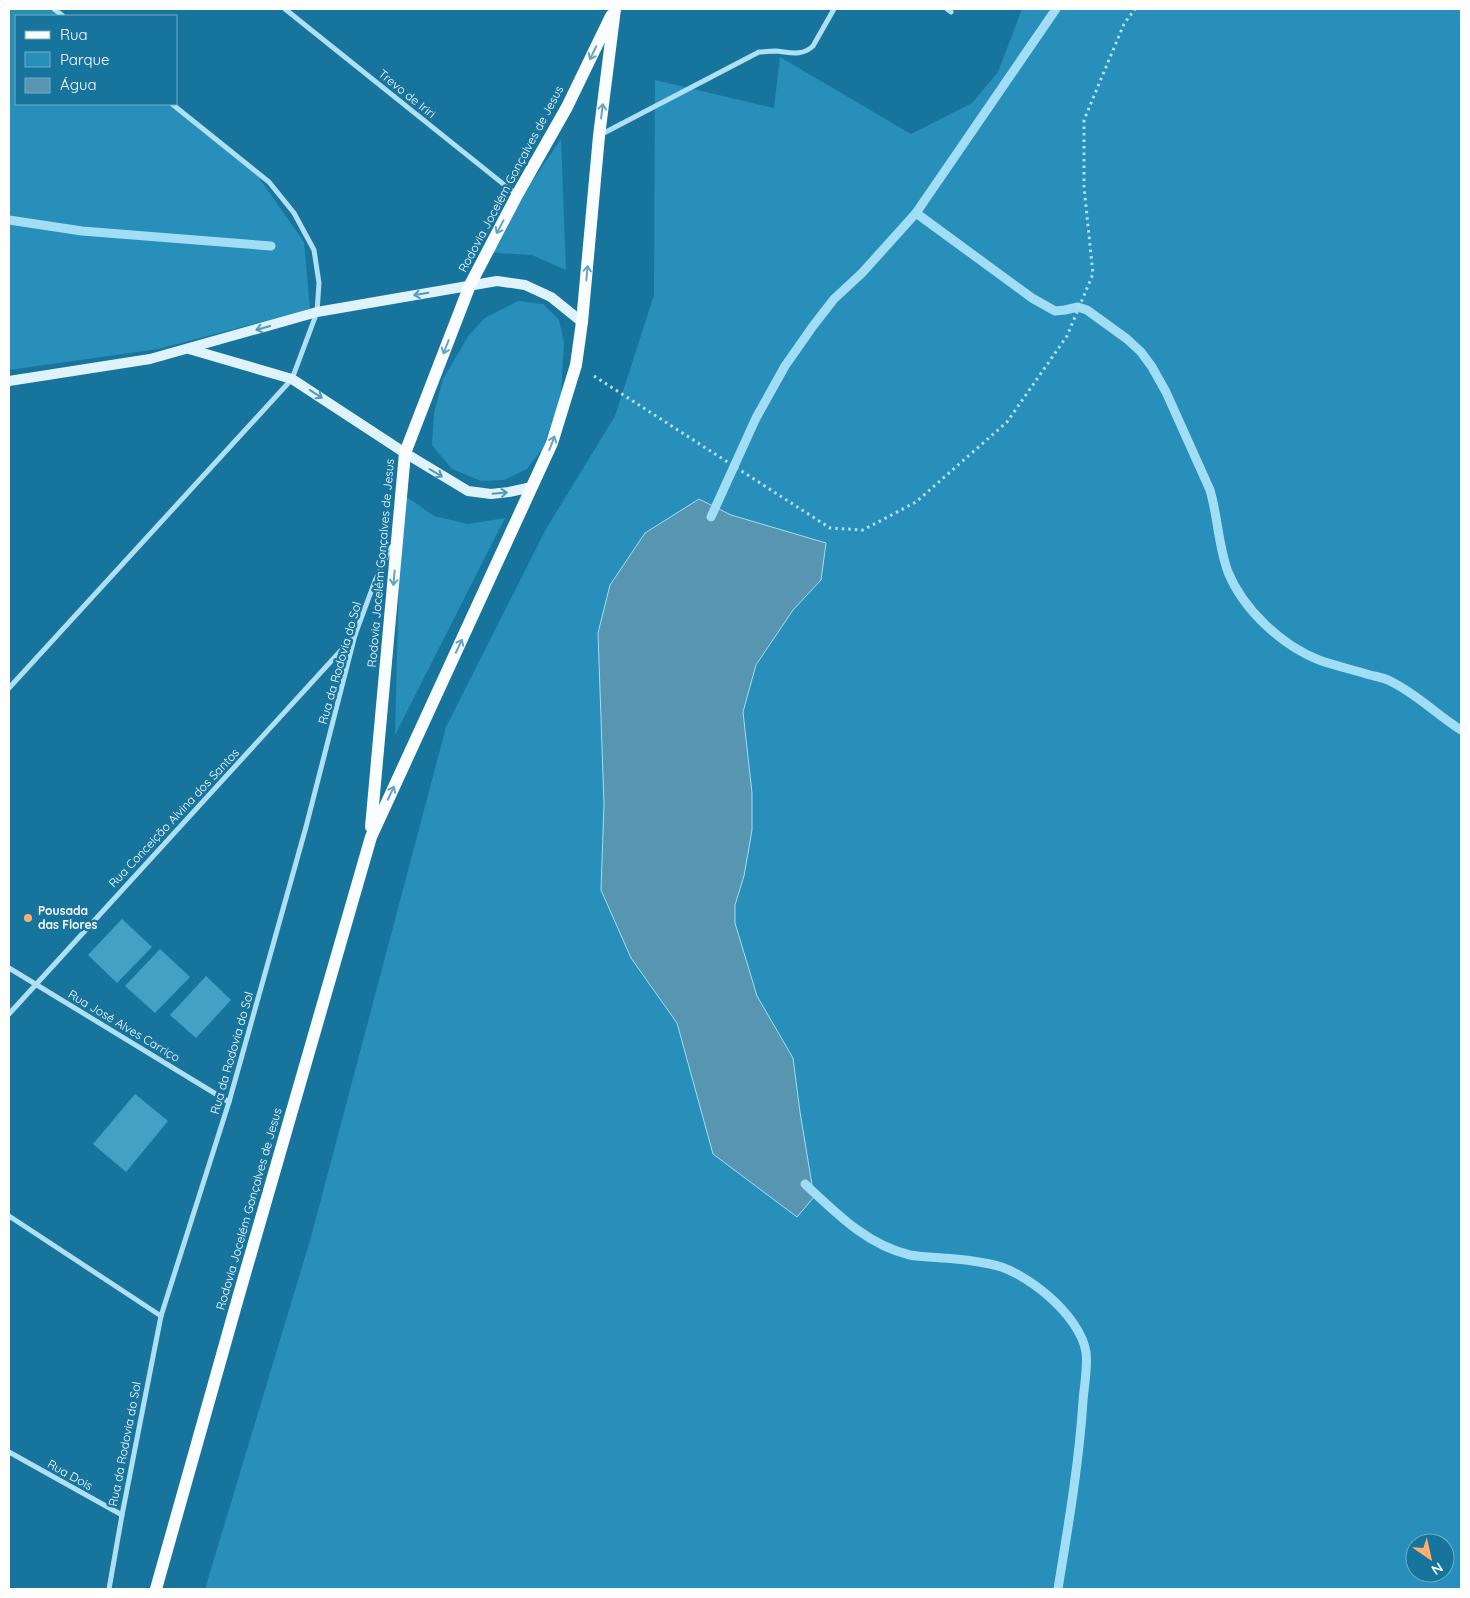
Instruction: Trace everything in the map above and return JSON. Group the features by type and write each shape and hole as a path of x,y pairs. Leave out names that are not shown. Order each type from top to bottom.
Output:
{"main road":[{"name":"Rodovia Jocelém Gonçalves de Jesus","path":"371,837 405,453 470,285 517,195 567,107 615,9"},
{"name":"Rodovia Jocelém Gonçalves de Jesus","path":"156,1589 371,837 552,443 576,364 582,322 599,136 615,9"}],"street":[{"name":"Trevo de Iriri","path":"285,9 517,195"},
{"path":"599,136 759,52 776,51 801,54 809,51 834,9"},
{"path":"9,688 292,379 317,312 319,283 314,250 294,212 270,182 173,105"},
{"path":"9,381 150,359 317,312 497,281 525,285 551,297 582,322"},
{"path":"188,349 292,379 405,453 468,491 492,494 532,487"},
{"name":"Rua da Rodovia do Sol","path":"109,1589 161,1316 229,1102 306,827 356,635 375,581 398,529"},
{"name":"Rua Conceição Alvina dos Santos","path":"9,1014 356,635"},
{"name":"Rua José Alves Carriço","path":"9,968 229,1102"},
{"path":"9,1216 161,1316"},
{"name":"Rua Dois","path":"9,1452 122,1515"}],"path":[{"path":"576,364 830,528 863,530 916,502 1007,422 1067,336 1093,274 1084,187 1084,120 1124,24 1135,9"}],"green space":[{"path":"9,9 55,9 63,15 15,15 15,105 173,105 253,169 304,242 310,309 158,349 9,370"},
{"path":"1022,9 1461,9 1461,1589 205,1589 311,1237 446,727 546,529 615,416 654,295 655,80 774,108 780,57 911,134 972,103 998,72","holes":["699,499 731,515 825,544 821,580 793,610 756,666 743,712 752,793 744,876 735,905 735,923 757,996 793,1058 800,1112 713,1154 677,1023 601,890 604,804 598,633"]},
{"path":"561,139 566,270 532,255 484,252"},
{"path":"518,301 543,304 559,320 564,343 561,395 543,448 527,469 504,480 481,481 452,469 432,445 434,413 443,379 469,335 485,318"},
{"path":"401,493 434,516 468,524 505,518 395,735"}],"water":[{"path":"699,499 731,515 826,543 821,580 793,610 756,665 743,712 752,793 752,830 744,876 735,905 735,923 757,996 793,1058 814,1197 797,1217 713,1154 677,1023 631,958 601,890 604,804 598,633 610,585 645,533"}],"building":[{"path":"122,919 152,947 117,983 88,955"},
{"path":"160,949 190,977 155,1013 125,986"},
{"path":"206,976 231,1000 196,1038 170,1015"},
{"path":"135,1094 168,1121 126,1172 93,1144"}],"waterway":[{"path":"711,517 756,418 785,366 834,299 862,273 916,213 1056,9"},
{"path":"916,213 1032,298 1055,311 1078,307 1087,310 1127,339 1141,352 1166,392 1210,490 1222,552 1228,572 1243,599 1265,624 1291,645 1319,660 1390,681 1461,730"},
{"path":"9,220 82,231 271,246"},
{"path":"805,1184 853,1227 880,1244 910,1255 973,1261 1004,1268 1019,1275 1049,1296 1073,1323 1082,1338 1086,1352 1086,1370 1076,1472 1058,1589"}],"place":[{"name":"Pousada das Flores","path":"28,918"}]}
